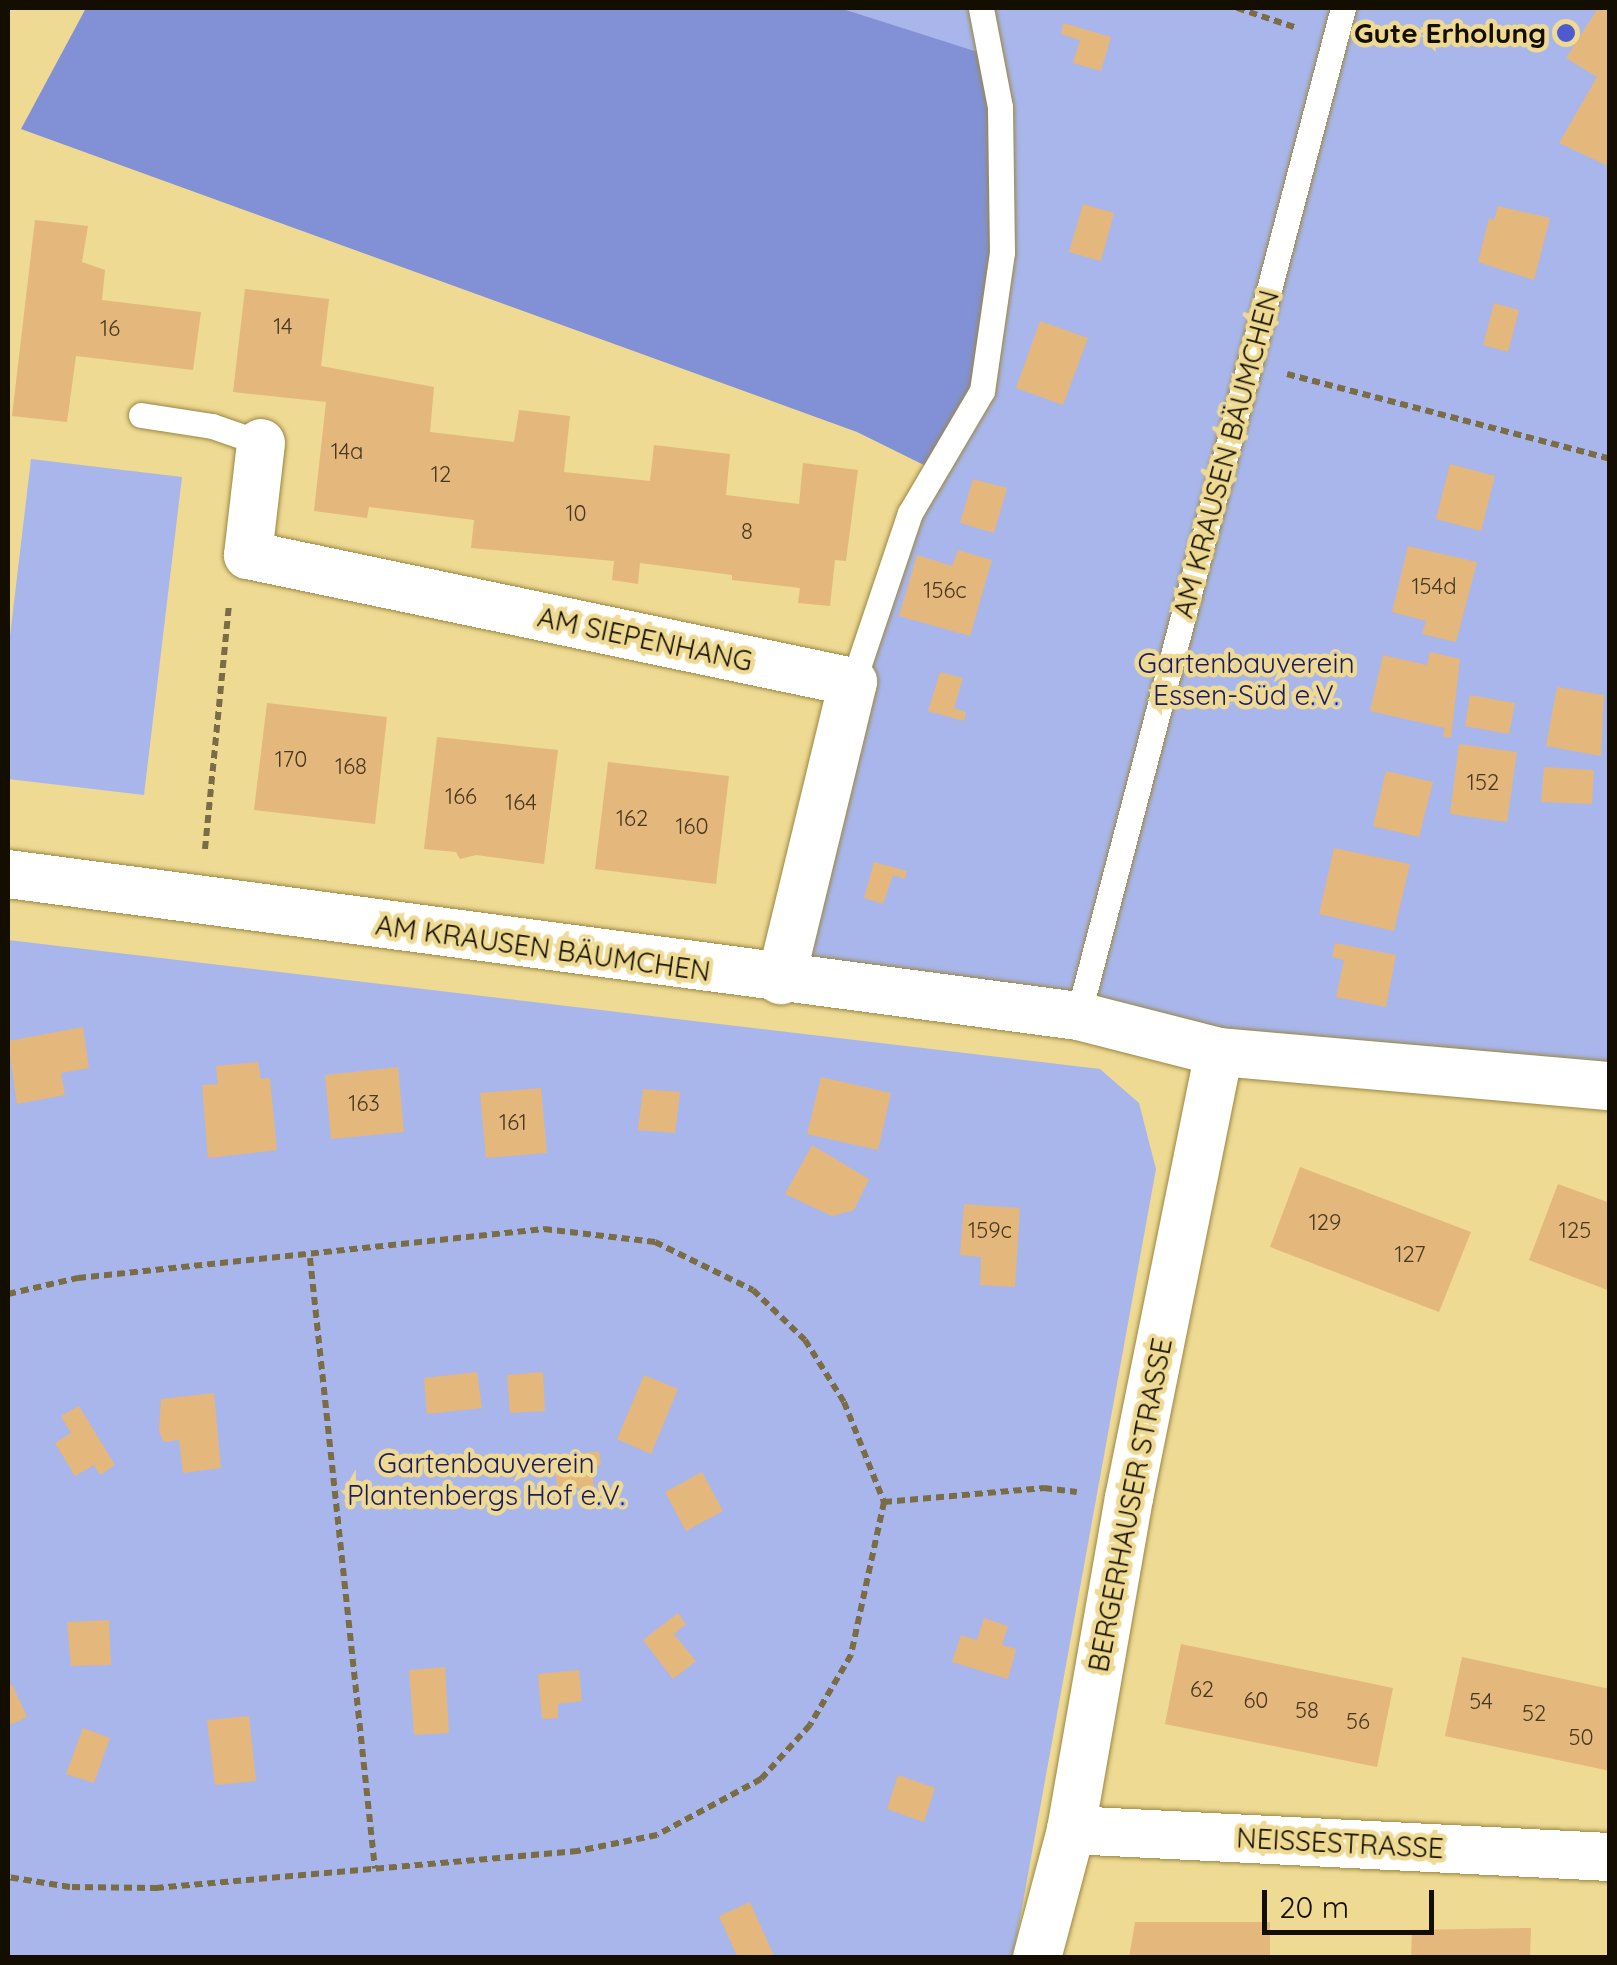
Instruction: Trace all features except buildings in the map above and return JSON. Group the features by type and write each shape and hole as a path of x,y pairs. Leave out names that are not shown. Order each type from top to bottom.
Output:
{"street":[{"path":"248,555 260,444"},
{"name":"AM SIEPENHANG","path":"248,555 853,682"},
{"path":"782,980 853,682"},
{"name":"AM KRAUSEN BÄUMCHEN","path":"8,874 782,980 1078,1016 1219,1052 1610,1086"},
{"name":"BERGERHAUSER STRASSE","path":"1036,1958 1071,1830 1129,1498 1219,1052"},
{"name":"NEISSESTRASSE","path":"1071,1830 1610,1857"}],"lane":[{"path":"853,682 910,514 982,391 1002,252 1000,106 981,8"},
{"name":"AM KRAUSEN BÄUMCHEN","path":"1078,1016 1252,365 1332,38 1343,8"},
{"path":"141,415 212,426 260,444"}],"path":[{"path":"1237,8 1332,38"},
{"path":"1252,365 1610,459"},
{"path":"200,900 226,611 248,555"},
{"path":"8,1294 78,1278 310,1258 544,1228 655,1242 706,1262 752,1290 805,1340 844,1402 884,1502 852,1655 810,1725 761,1779 657,1835 578,1851 158,1888 70,1887 8,1877"},
{"path":"310,1258 375,1869"},
{"path":"884,1502 1044,1488 1129,1498"}],"green space":[{"name":"Gartenbauverein Essen-Süd e.V.","path":"840,8 1609,8 1609,1087 791,970 893,575 941,472 995,393 987,56"},
{"path":"31,459 182,477 144,795 8,779 8,653"},
{"name":"Gartenbauverein Plantenbergs Hof e.V.","path":"8,940 1100,1069 1139,1103 1156,1169 1013,1957 8,1958"}],"shaded area":[{"path":"86,8 840,8 987,55 995,237 976,381 930,468 857,432 21,129"}],"place":[{"name":"Gute Erholung","path":"1566,33"}]}
